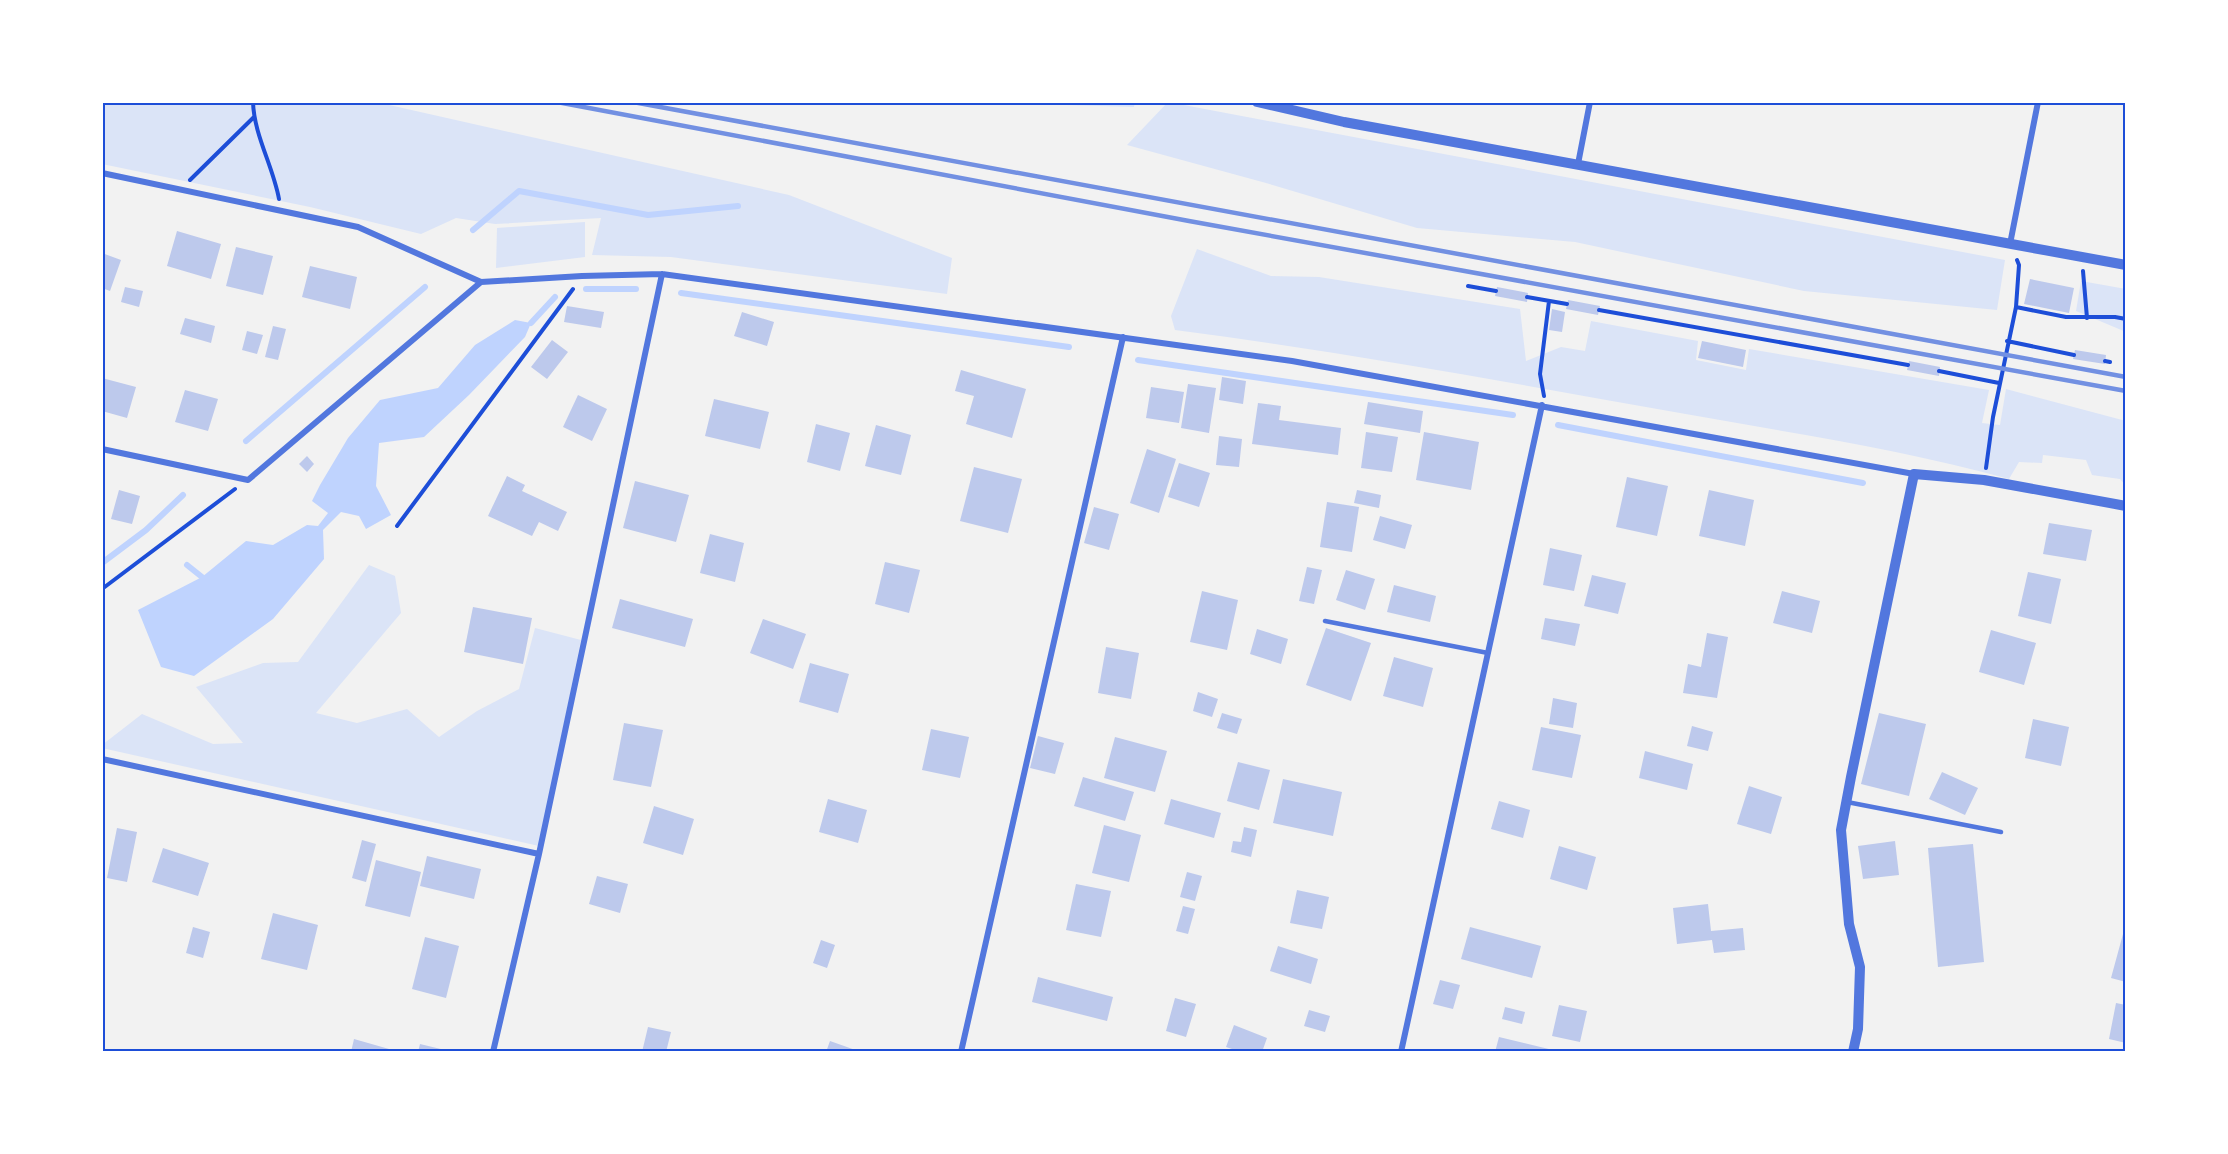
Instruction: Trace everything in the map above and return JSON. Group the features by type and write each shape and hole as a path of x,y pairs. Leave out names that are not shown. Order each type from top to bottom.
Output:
{"street":[{"path":"1257,102 1344,122 2126,265"},
{"path":"1578,164 1590,102"},
{"path":"2010,244 2038,102"},
{"path":"102,173 358,227 481,282 662,274 1292,361 1914,474 1984,480 2126,506"},
{"path":"493,1052 540,854 662,274"},
{"path":"102,449 248,480 481,282"},
{"path":"962,1052 1123,337"},
{"path":"1401,1052 1542,405"},
{"path":"1853,1052 1858,1029 1860,967 1848,912 1841,831 1914,474"},
{"path":"102,759 540,854"}],"lane":[{"path":"1325,621 1488,653"},
{"path":"1846,802 2001,832"}],"path":[{"path":"253,102 254,117 276,181 281,211"},
{"path":"180,190 254,117"},
{"path":"1984,480 1999,383 2016,307 2019,265 2010,244"},
{"path":"2082,257 2086,318"},
{"path":"397,526 582,276"},
{"path":"1468,286 1496,291"},
{"path":"1527,297 1567,304"},
{"path":"1542,405 1544,395 1540,374 1549,301"},
{"path":"2016,307 2066,317 2115,316 2126,319"},
{"path":"1599,310 1908,365"},
{"path":"2007,341 2074,355"},
{"path":"1939,371 1999,383"},
{"path":"102,589 248,480"}],"shaded area":[{"path":"102,102 376,102 789,195 952,258 947,294 671,257 592,255 601,218 495,224 456,218 421,234 310,207 102,164"},
{"path":"962,102 1135,102 1134,107"},
{"path":"1168,102 2005,260 1997,310 1804,291 1575,242 1417,228 1127,145"},
{"path":"585,222 585,257 496,268 497,228"},
{"path":"1197,249 1271,276 1319,277 1520,309 1526,361 1561,347 1585,351 1591,321 1698,341 1696,360 1746,370 1749,349 1989,390 1982,423 2000,425 2006,389 2126,421 2126,486 2120,479 2092,475 2086,460 2043,455 2042,463 2019,462 2009,479 1887,450 1804,435 1428,368 1175,330 1171,316"},
{"path":"2081,281 2126,289 2126,332 2076,311"},
{"path":"369,565 395,576 401,613 316,713 357,723 407,709 439,737 477,711 519,689 535,628 581,640 539,846 102,748 102,745 142,714 213,744 243,743 196,687 263,663 298,662"}],"water":[{"path":"515,320 531,323 525,337 469,395 424,437 379,443 376,486 391,515 366,529 359,516 341,512 323,530 324,559 273,619 194,676 161,667 138,610 202,577 246,541 273,545 307,525 318,526 328,513 312,501 348,438 380,400 438,388 475,345"}],"building":[{"path":"177,231 221,244 211,279 167,266"},
{"path":"236,247 273,256 263,295 226,286"},
{"path":"102,253 121,260 110,291 102,288"},
{"path":"310,266 357,277 350,309 302,297"},
{"path":"2030,279 2074,288 2069,313 2024,304"},
{"path":"125,287 143,291 139,307 121,302"},
{"path":"1497,287 1528,293 1527,302 1495,296"},
{"path":"1568,300 1600,306 1598,315 1566,309"},
{"path":"567,306 604,312 601,328 564,322"},
{"path":"1552,309 1565,312 1562,332 1549,330"},
{"path":"742,312 774,322 767,346 734,336"},
{"path":"185,318 215,326 211,343 180,334"},
{"path":"273,326 286,329 278,360 265,357"},
{"path":"247,331 263,335 257,354 242,350"},
{"path":"552,340 568,352 547,379 531,367"},
{"path":"1702,341 1746,350 1743,367 1698,358"},
{"path":"2075,350 2106,355 2105,364 2073,359"},
{"path":"1909,361 1940,367 1939,376 1907,370"},
{"path":"961,370 1026,389 1012,438 966,424 974,396 955,391"},
{"path":"1222,377 1246,381 1243,404 1219,400"},
{"path":"102,378 136,387 127,418 102,411"},
{"path":"1188,384 1216,388 1209,433 1181,428"},
{"path":"1151,387 1184,392 1179,423 1146,418"},
{"path":"185,390 218,399 208,431 175,422"},
{"path":"578,395 607,409 592,441 563,427"},
{"path":"714,399 769,412 760,449 705,436"},
{"path":"1368,402 1423,411 1420,433 1364,424"},
{"path":"1258,403 1281,406 1279,420 1341,428 1338,455 1252,444"},
{"path":"816,424 850,433 840,471 807,462"},
{"path":"876,425 911,435 901,475 865,466"},
{"path":"1366,432 1398,437 1392,472 1361,468"},
{"path":"1424,432 1479,442 1471,490 1416,480"},
{"path":"1219,436 1242,439 1239,467 1216,465"},
{"path":"1147,449 1176,459 1159,513 1130,503"},
{"path":"307,456 314,464 307,472 299,464"},
{"path":"1179,463 1210,473 1199,507 1168,497"},
{"path":"974,467 1022,479 1008,533 960,521"},
{"path":"507,476 525,485 522,491 567,512 558,531 539,522 532,536 488,516"},
{"path":"1627,477 1668,486 1657,536 1616,527"},
{"path":"635,481 689,495 676,542 623,528"},
{"path":"119,490 140,496 132,524 111,519"},
{"path":"1357,490 1381,495 1379,508 1354,503"},
{"path":"1709,490 1754,500 1745,546 1699,536"},
{"path":"1327,502 1359,507 1352,552 1320,547"},
{"path":"1094,507 1119,514 1109,550 1084,543"},
{"path":"1380,516 1412,525 1405,549 1373,540"},
{"path":"2049,523 2092,530 2086,561 2043,554"},
{"path":"710,534 744,543 735,582 700,573"},
{"path":"1550,548 1582,555 1574,591 1543,585"},
{"path":"885,562 920,570 909,613 875,604"},
{"path":"1307,567 1322,570 1314,604 1299,601"},
{"path":"1346,570 1375,579 1365,610 1336,600"},
{"path":"2028,572 2061,579 2051,624 2018,616"},
{"path":"1592,575 1626,583 1618,614 1584,606"},
{"path":"1394,585 1436,596 1430,622 1387,612"},
{"path":"1202,591 1238,600 1227,650 1190,642"},
{"path":"1782,591 1820,601 1812,633 1773,623"},
{"path":"620,599 693,619 685,647 612,628"},
{"path":"473,607 532,618 523,664 464,652"},
{"path":"1545,618 1580,624 1575,646 1541,639"},
{"path":"763,619 806,634 793,669 750,653"},
{"path":"1326,628 1371,643 1351,701 1306,685"},
{"path":"1257,629 1288,639 1281,664 1250,654"},
{"path":"1991,630 2036,643 2024,685 1979,672"},
{"path":"1707,633 1728,637 1717,698 1683,693 1688,664 1701,667"},
{"path":"1106,647 1139,653 1131,699 1098,693"},
{"path":"1394,657 1433,668 1423,707 1383,696"},
{"path":"810,663 849,674 838,713 799,702"},
{"path":"1198,692 1218,699 1212,717 1193,711"},
{"path":"1553,698 1577,703 1573,728 1549,724"},
{"path":"1222,713 1242,719 1237,734 1217,728"},
{"path":"1879,713 1926,724 1909,796 1861,784"},
{"path":"2033,719 2069,727 2061,766 2025,758"},
{"path":"624,723 663,730 651,787 613,780"},
{"path":"1692,726 1713,732 1708,751 1687,746"},
{"path":"1541,727 1581,735 1572,778 1532,770"},
{"path":"931,729 969,737 960,778 922,770"},
{"path":"1038,736 1064,743 1055,774 1030,768"},
{"path":"1115,737 1167,751 1155,792 1104,778"},
{"path":"1645,751 1693,764 1687,790 1639,778"},
{"path":"1238,762 1270,770 1259,810 1227,801"},
{"path":"1942,772 1978,788 1965,815 1929,799"},
{"path":"1083,777 1134,792 1125,821 1074,806"},
{"path":"1283,779 1342,792 1333,836 1273,823"},
{"path":"1749,786 1782,797 1771,834 1737,824"},
{"path":"828,799 867,810 858,843 819,832"},
{"path":"1171,799 1221,813 1214,838 1164,824"},
{"path":"1499,801 1530,810 1523,838 1491,829"},
{"path":"654,806 694,819 683,855 643,843"},
{"path":"1104,825 1141,835 1129,882 1092,873"},
{"path":"1244,827 1257,830 1251,857 1231,852 1233,841 1241,842"},
{"path":"117,828 137,832 127,882 107,878"},
{"path":"362,840 376,844 366,882 352,878"},
{"path":"1895,841 1899,875 1863,879 1858,846"},
{"path":"1973,844 1984,962 1938,967 1928,848"},
{"path":"1559,846 1596,857 1587,890 1550,879"},
{"path":"163,848 209,863 198,896 152,882"},
{"path":"427,856 481,869 474,899 420,886"},
{"path":"376,860 421,872 410,917 365,906"},
{"path":"1187,872 1202,876 1195,901 1180,897"},
{"path":"597,876 628,884 620,913 589,904"},
{"path":"1076,884 1111,891 1101,937 1066,930"},
{"path":"1297,890 1329,897 1322,929 1290,923"},
{"path":"1708,904 1711,931 1743,928 1745,950 1714,953 1712,940 1677,944 1673,908"},
{"path":"1183,906 1195,909 1188,934 1176,931"},
{"path":"273,913 318,925 307,970 261,959"},
{"path":"193,927 210,932 203,958 186,953"},
{"path":"1470,927 1541,946 1532,978 1461,959"},
{"path":"2123,934 2126,935 2126,982 2111,978"},
{"path":"425,937 459,946 446,998 412,989"},
{"path":"821,940 835,945 827,968 813,963"},
{"path":"1278,946 1318,959 1311,984 1270,971"},
{"path":"1038,977 1113,997 1107,1021 1032,1002"},
{"path":"1440,980 1460,985 1453,1009 1433,1004"},
{"path":"1175,998 1196,1004 1186,1037 1166,1031"},
{"path":"2116,1003 2126,1005 2126,1043 2109,1039"},
{"path":"1559,1005 1587,1011 1580,1042 1552,1036"},
{"path":"1505,1007 1525,1012 1522,1024 1502,1019"},
{"path":"1309,1010 1330,1016 1325,1032 1304,1026"},
{"path":"1234,1025 1267,1038 1262,1052 1241,1052 1226,1047"},
{"path":"648,1027 671,1032 666,1052 642,1052"},
{"path":"1499,1037 1557,1051 1557,1052 1495,1052"},
{"path":"354,1039 396,1051 396,1052 351,1052"},
{"path":"830,1041 861,1052 826,1052"},
{"path":"420,1044 449,1051 449,1052 418,1052"}],"waterway":[{"path":"473,230 519,191 648,215 738,206"},
{"path":"246,441 425,287"},
{"path":"586,289 636,289"},
{"path":"681,293 1069,347"},
{"path":"531,323 555,297"},
{"path":"1138,360 1513,415"},
{"path":"1558,425 1863,483"},
{"path":"102,563 146,530 183,495"},
{"path":"187,565 202,577"}],"railway":[{"path":"557,102 1189,221 2126,391"},
{"path":"633,102 2126,377"}]}
